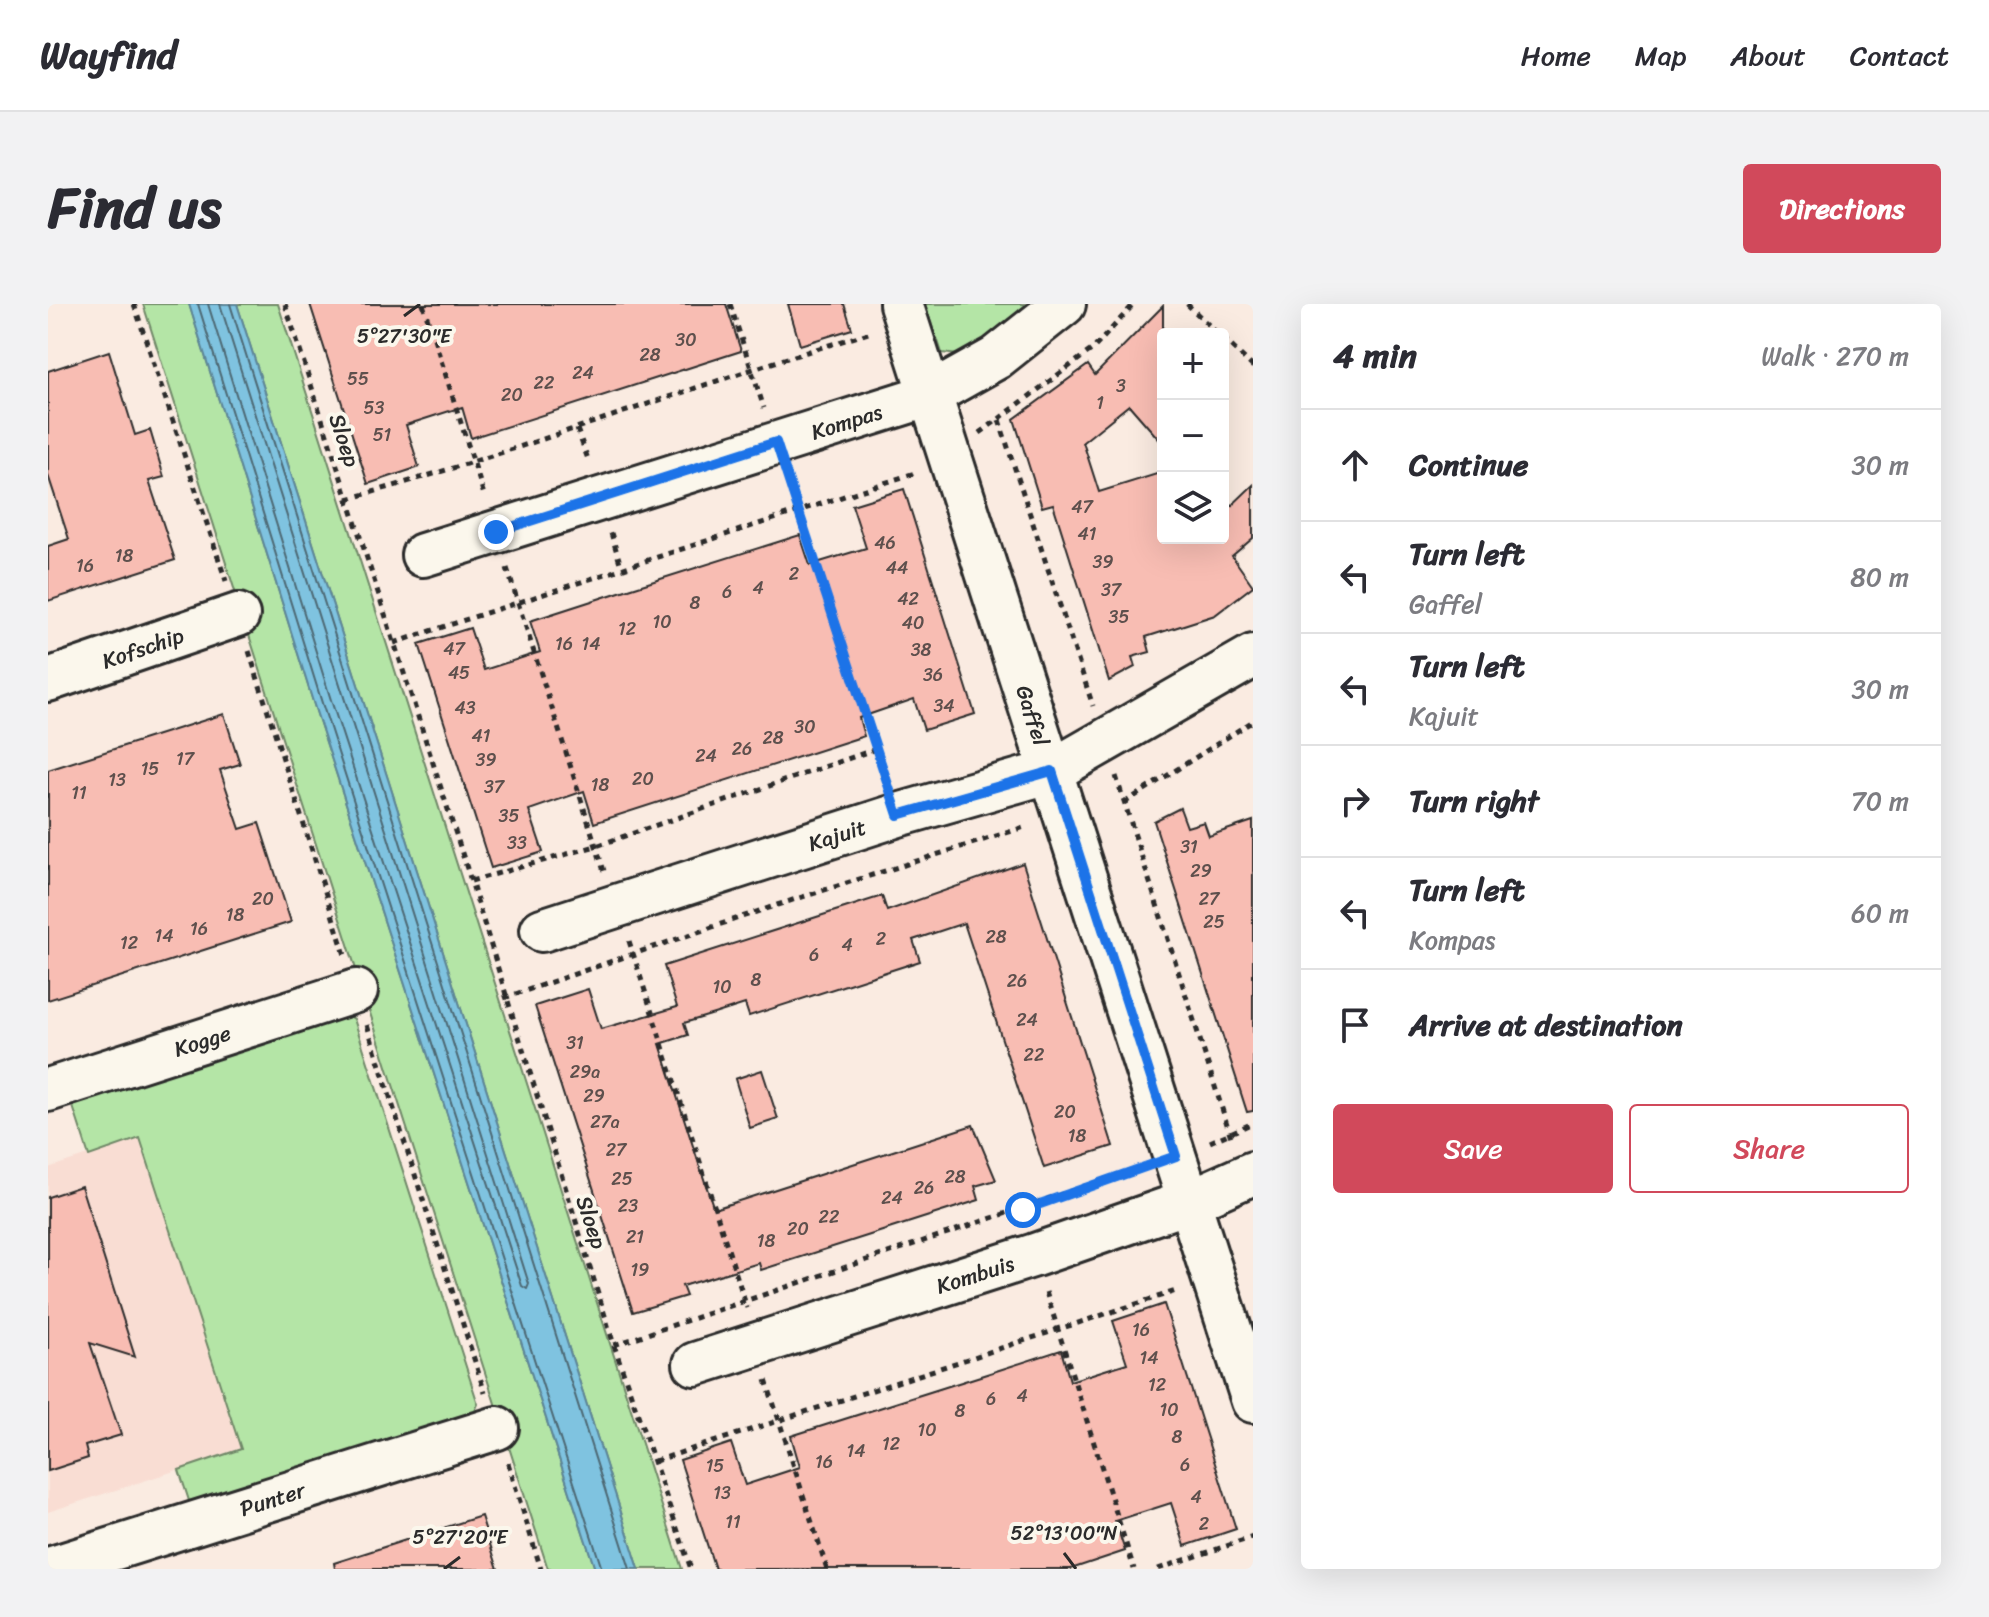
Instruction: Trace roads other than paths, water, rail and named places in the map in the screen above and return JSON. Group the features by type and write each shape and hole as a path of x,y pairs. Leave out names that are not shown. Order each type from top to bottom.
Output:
{"street":[{"name":"Kompas","path":"423,555 930,395 996,358 1064,304"},
{"name":"Gaffel","path":"904,313 1253,1401"},
{"name":"Kofschip","path":"48,680 238,615"},
{"name":"Kajuit","path":"542,930 898,815 1052,771 1253,656"},
{"name":"Kogge","path":"48,1090 356,991"},
{"name":"Kombuis","path":"695,1364 1035,1255 1190,1201 1249,1176"},
{"name":"Punter","path":"49,1569 497,1428"}],"water":[{"path":"189,304 237,304 639,1569 595,1569 314,705"}]}
